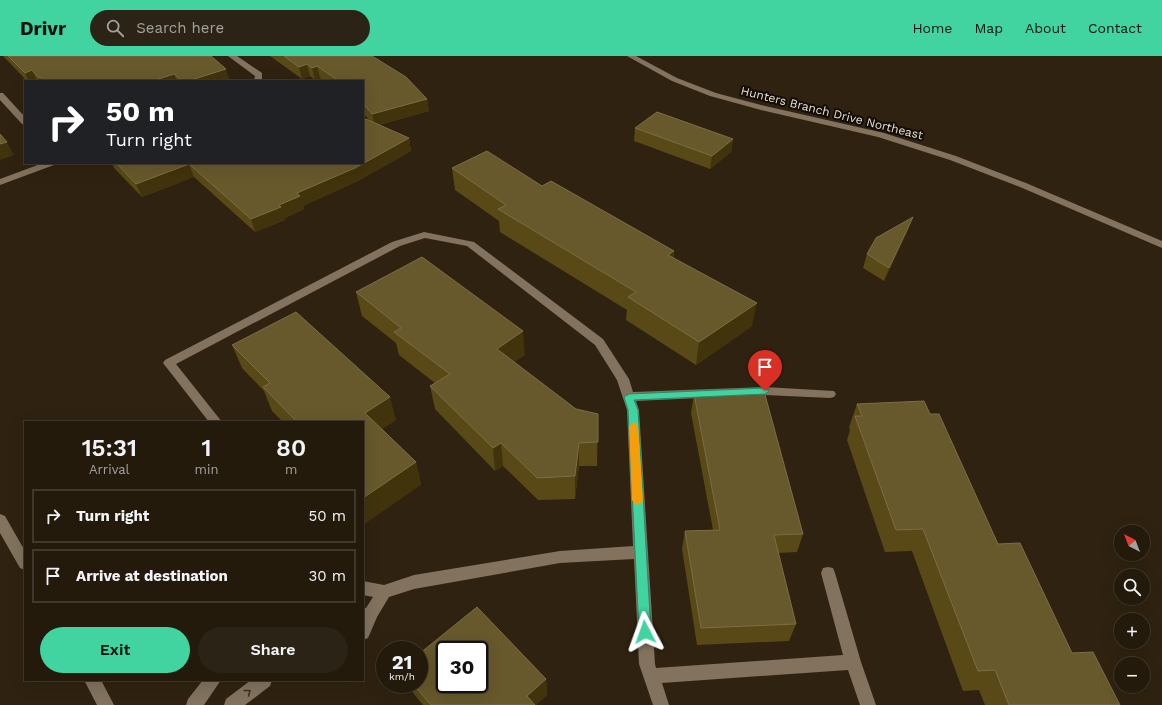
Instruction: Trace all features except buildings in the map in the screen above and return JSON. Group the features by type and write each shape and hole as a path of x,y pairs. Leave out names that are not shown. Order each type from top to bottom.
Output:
{"street":[{"path":"232,56 259,75 258,80"},
{"name":"Hunters Branch Drive Northeast","path":"631,56 664,75 720,96 880,134 934,151 988,171 1162,245"},
{"path":"0,95 24,121"},
{"path":"0,182 48,164"},
{"path":"215,421 169,363 396,244 424,235 470,244 599,342 623,379 633,410 647,664 661,705"},
{"path":"629,397 765,391 830,394"},
{"path":"0,520 24,562"},
{"path":"364,588 384,592 414,582 560,557 640,552"},
{"path":"828,573 853,662 868,705"},
{"path":"364,628 367,615 384,592"},
{"path":"651,676 853,662"},
{"path":"93,681 106,705"},
{"path":"194,705 212,681"},
{"path":"232,705 263,681"}],"slow traffic":[{"path":"634,426 637,500"}],"route":[{"path":"645,632 633,410 629,397 765,391"}]}
